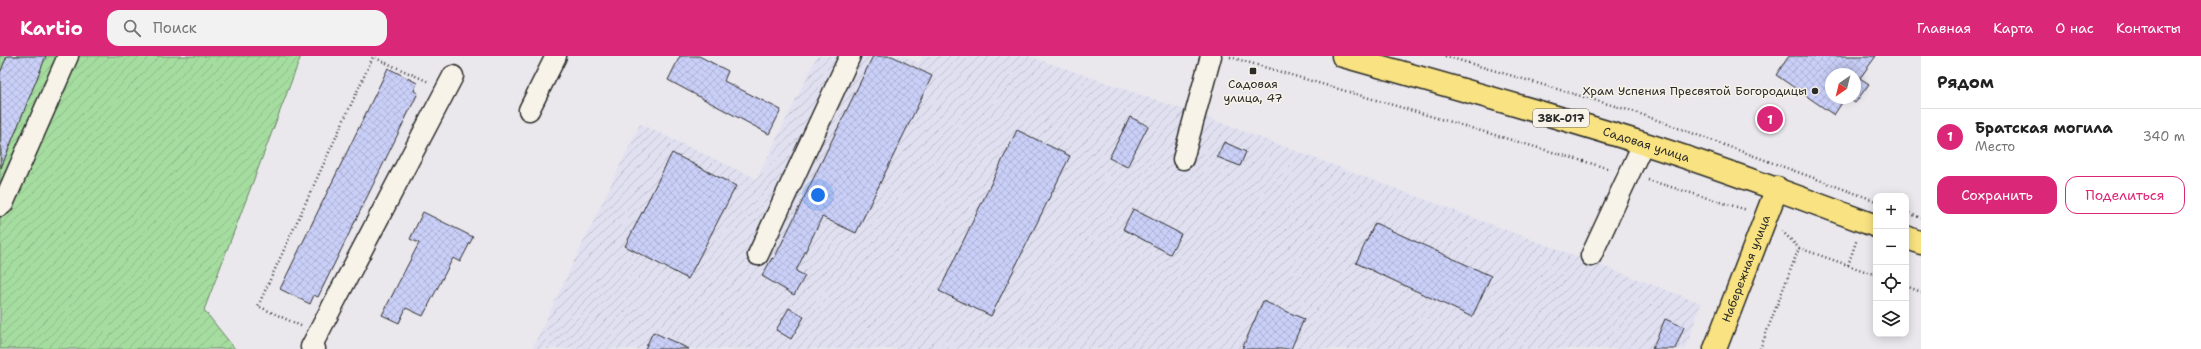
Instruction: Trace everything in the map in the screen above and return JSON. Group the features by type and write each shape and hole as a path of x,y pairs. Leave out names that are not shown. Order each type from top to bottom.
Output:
{"main road":[{"name":"Садовая улица","path":"1342,56 1371,60 1643,144 1777,188 1873,225"},
{"name":"Набережная улица","path":"1715,349 1777,188"},
{"path":"1909,238 1921,243"}],"lane":[{"path":"0,206 3,204 68,56"},
{"path":"529,110 556,56"},
{"path":"758,255 850,56"},
{"path":"1183,159 1211,56"},
{"path":"311,342 453,76"},
{"path":"1591,256 1643,144"}],"path":[{"path":"1226,56 1766,215 1799,248 1873,274"},
{"path":"1445,56 1635,112 1873,200"},
{"path":"311,342 258,306 373,57 435,84"},
{"path":"1909,213 1921,218"},
{"path":"1760,349 1799,248"},
{"path":"1909,287 1921,292"}],"shaded area":[{"path":"817,56 904,56 919,63 923,56 1029,56 1213,120 1701,303 1686,349 532,349 640,124 757,179"}],"green space":[{"path":"0,56 301,56 204,310 235,349 0,349"}],"building":[{"path":"7,56 46,56 1,168 0,73"},
{"path":"680,56 699,56 728,71 724,81 781,110 769,134 668,80"},
{"path":"873,56 892,56 932,76 856,233 822,217 796,271 805,276 794,295 762,276 772,258 774,259"},
{"name":"Храм Успения Пресвятой Богородицы","path":"1789,56 1876,56 1861,77 1861,68 1825,68 1825,104 1841,104 1834,115 1776,75"},
{"path":"388,68 417,83 414,91 418,93 318,297 314,295 310,304 280,289"},
{"name":"Храм Успения Пресвятой Богородицы","path":"1861,79 1869,84 1861,95"},
{"path":"1130,117 1148,126 1127,167 1109,158"},
{"path":"1017,130 1070,156 991,316 939,291"},
{"path":"1224,142 1246,152 1240,166 1217,157"},
{"path":"672,153 736,186 688,279 625,246"},
{"path":"1133,209 1181,234 1170,254 1123,229"},
{"path":"423,212 473,237 460,262 453,258 423,316 406,308 399,323 382,315 419,243 410,239"},
{"path":"1375,223 1491,276 1472,317 1356,263"},
{"path":"1263,301 1304,319 1291,349 1242,349"},
{"path":"789,308 804,317 791,339 776,330"},
{"path":"1665,319 1684,327 1675,349 1652,349"},
{"path":"653,332 689,349 645,349"}],"place":[{"name":"Садовая улица, 47","path":"1253,71"},
{"name":"Храм Успения Пресвятой Богородицы","path":"1815,91"},
{"name":"Братская могила","path":"1770,119"}]}
